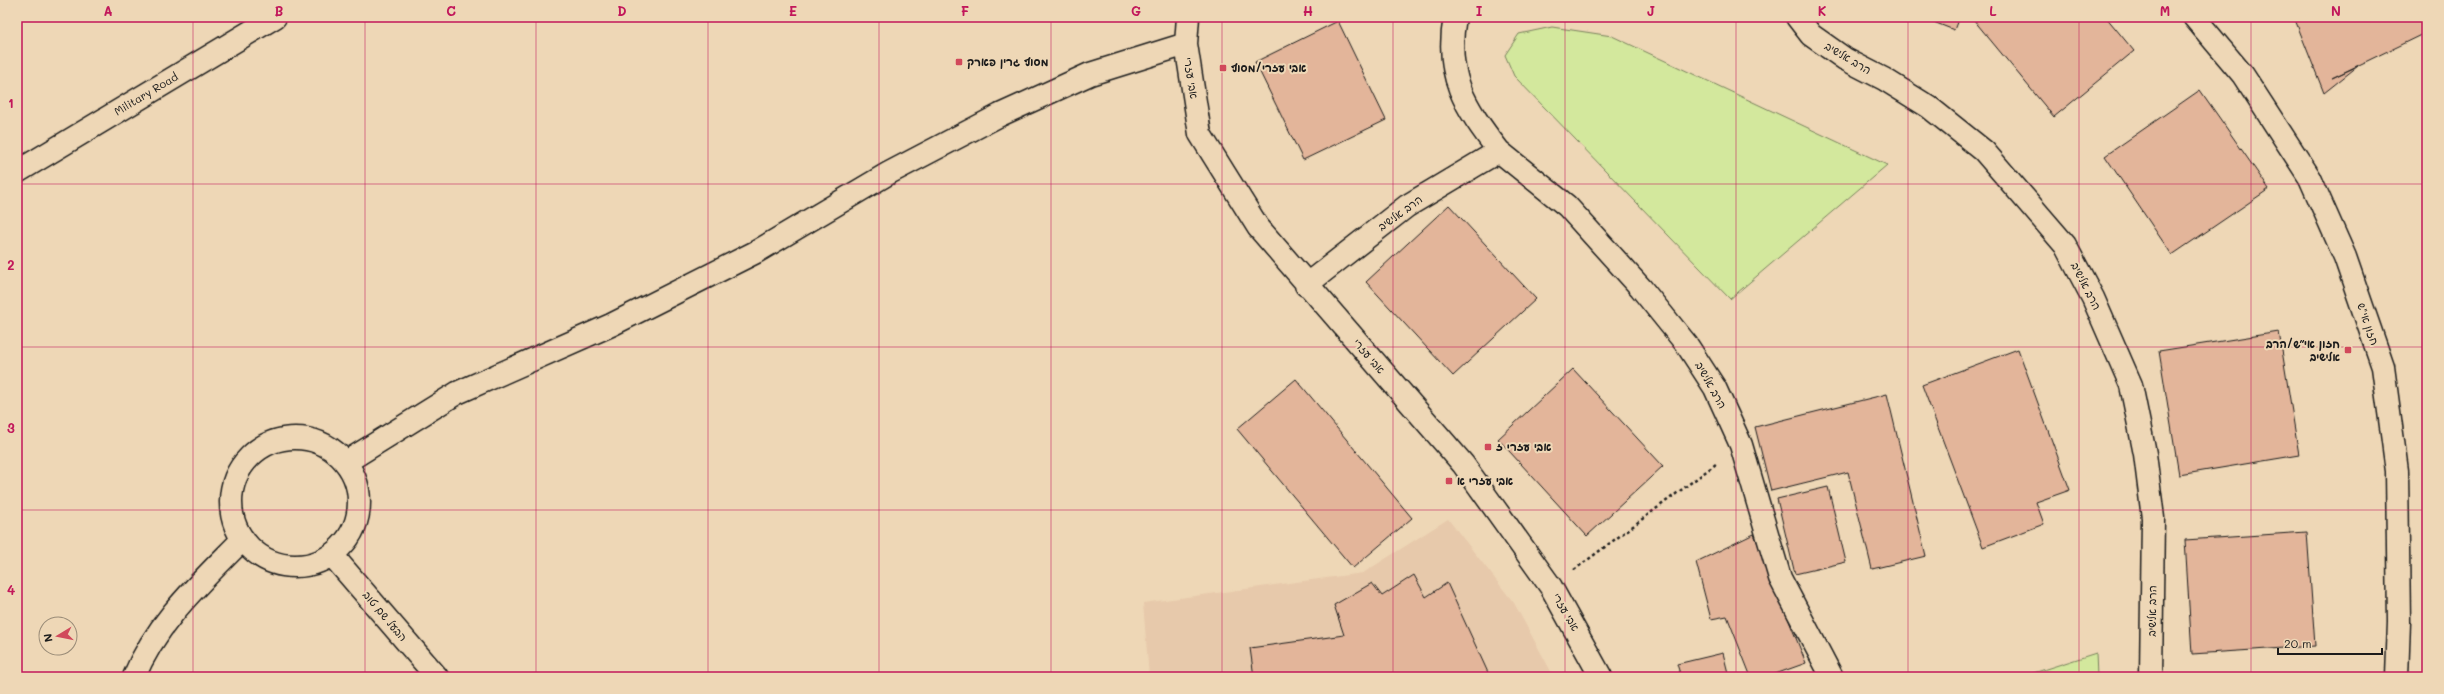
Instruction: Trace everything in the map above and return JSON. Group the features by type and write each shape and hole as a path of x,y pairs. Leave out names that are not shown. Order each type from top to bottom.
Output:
{"street":[{"name":"Military Road","path":"17,172 275,17"},
{"name":"אבי עזרי","path":"1188,17 1186,44 1200,134 1258,226 1306,285 1463,464 1551,586 1601,677"},
{"name":"הרב אלישיב","path":"1455,17 1451,40 1454,76 1473,117 1499,151 1567,206 1641,288 1687,345 1715,388 1741,446 1780,578 1832,677"},
{"name":"הרב אלישיב","path":"1797,17 1810,35 1845,59 1884,79 1929,107 1984,151 2065,245 2093,298 2131,385 2146,454 2153,518 2151,677"},
{"name":"חזון אי\"ש","path":"2194,17 2243,75 2310,178 2345,257 2383,367 2397,471 2399,622 2397,677"},
{"path":"346,462 457,392 611,325 756,252 889,173 1000,115 1090,74 1186,44"},
{"name":"הרב אלישיב","path":"1306,285 1407,206 1499,151"},
{"path":"288,438 310,439 330,448 346,462 356,482 360,503 356,523 346,542 332,555 313,565 292,567 271,563 254,552 243,539 231,516 231,494 237,473 250,456 268,443 288,438"},
{"path":"134,677 144,653 172,611 243,539"},
{"name":"הבעל שם טוב","path":"332,555 437,677"}],"path":[{"path":"1551,586 1741,446"}],"shaded area":[{"path":"1448,519 1514,603 1554,677 1149,677 1143,603 1363,573"}],"green space":[{"path":"1552,27 1612,36 1887,165 1730,299 1514,76 1505,55 1519,34"},
{"path":"2096,653 2097,677 2021,677"}],"building":[{"path":"1921,17 1959,17 1954,30"},
{"path":"1976,17 2106,17 2134,51 2054,117 1973,19"},
{"path":"2294,17 2421,17 2427,32 2332,78 2358,66 2324,93"},
{"path":"1338,21 1386,120 1303,160 1255,62"},
{"path":"2200,90 2269,189 2172,255 2105,156"},
{"path":"1449,205 1536,299 1453,376 1366,282"},
{"path":"2279,332 2299,455 2179,475 2159,351"},
{"path":"2018,349 2070,490 2036,502 2044,524 1983,547 1922,385"},
{"path":"1573,369 1663,466 1587,536 1498,439"},
{"path":"1296,379 1412,518 1353,568 1237,429"},
{"path":"1887,394 1926,556 1872,569 1848,472 1771,491 1755,427"},
{"path":"1828,487 1846,562 1795,574 1777,499"},
{"path":"2307,532 2315,646 2192,654 2185,540"},
{"path":"1754,534 1806,663 1767,677 1751,677 1727,616 1711,619 1696,562"},
{"path":"1414,575 1426,597 1447,583 1490,677 1254,677 1250,648 1344,635 1334,605 1372,583 1382,596"},
{"path":"1723,653 1729,677 1681,677 1677,664"}],"place":[{"name":"מסוף גרין פארק","path":"959,62"},
{"name":"אבי עזרי/מסוף","path":"1223,68"},
{"name":"חזון אי״ש/הרב אלישיב","path":"2348,350"},
{"name":"אבי עזרי ז","path":"1488,447"},
{"name":"אבי עזרי א","path":"1449,481"}]}
